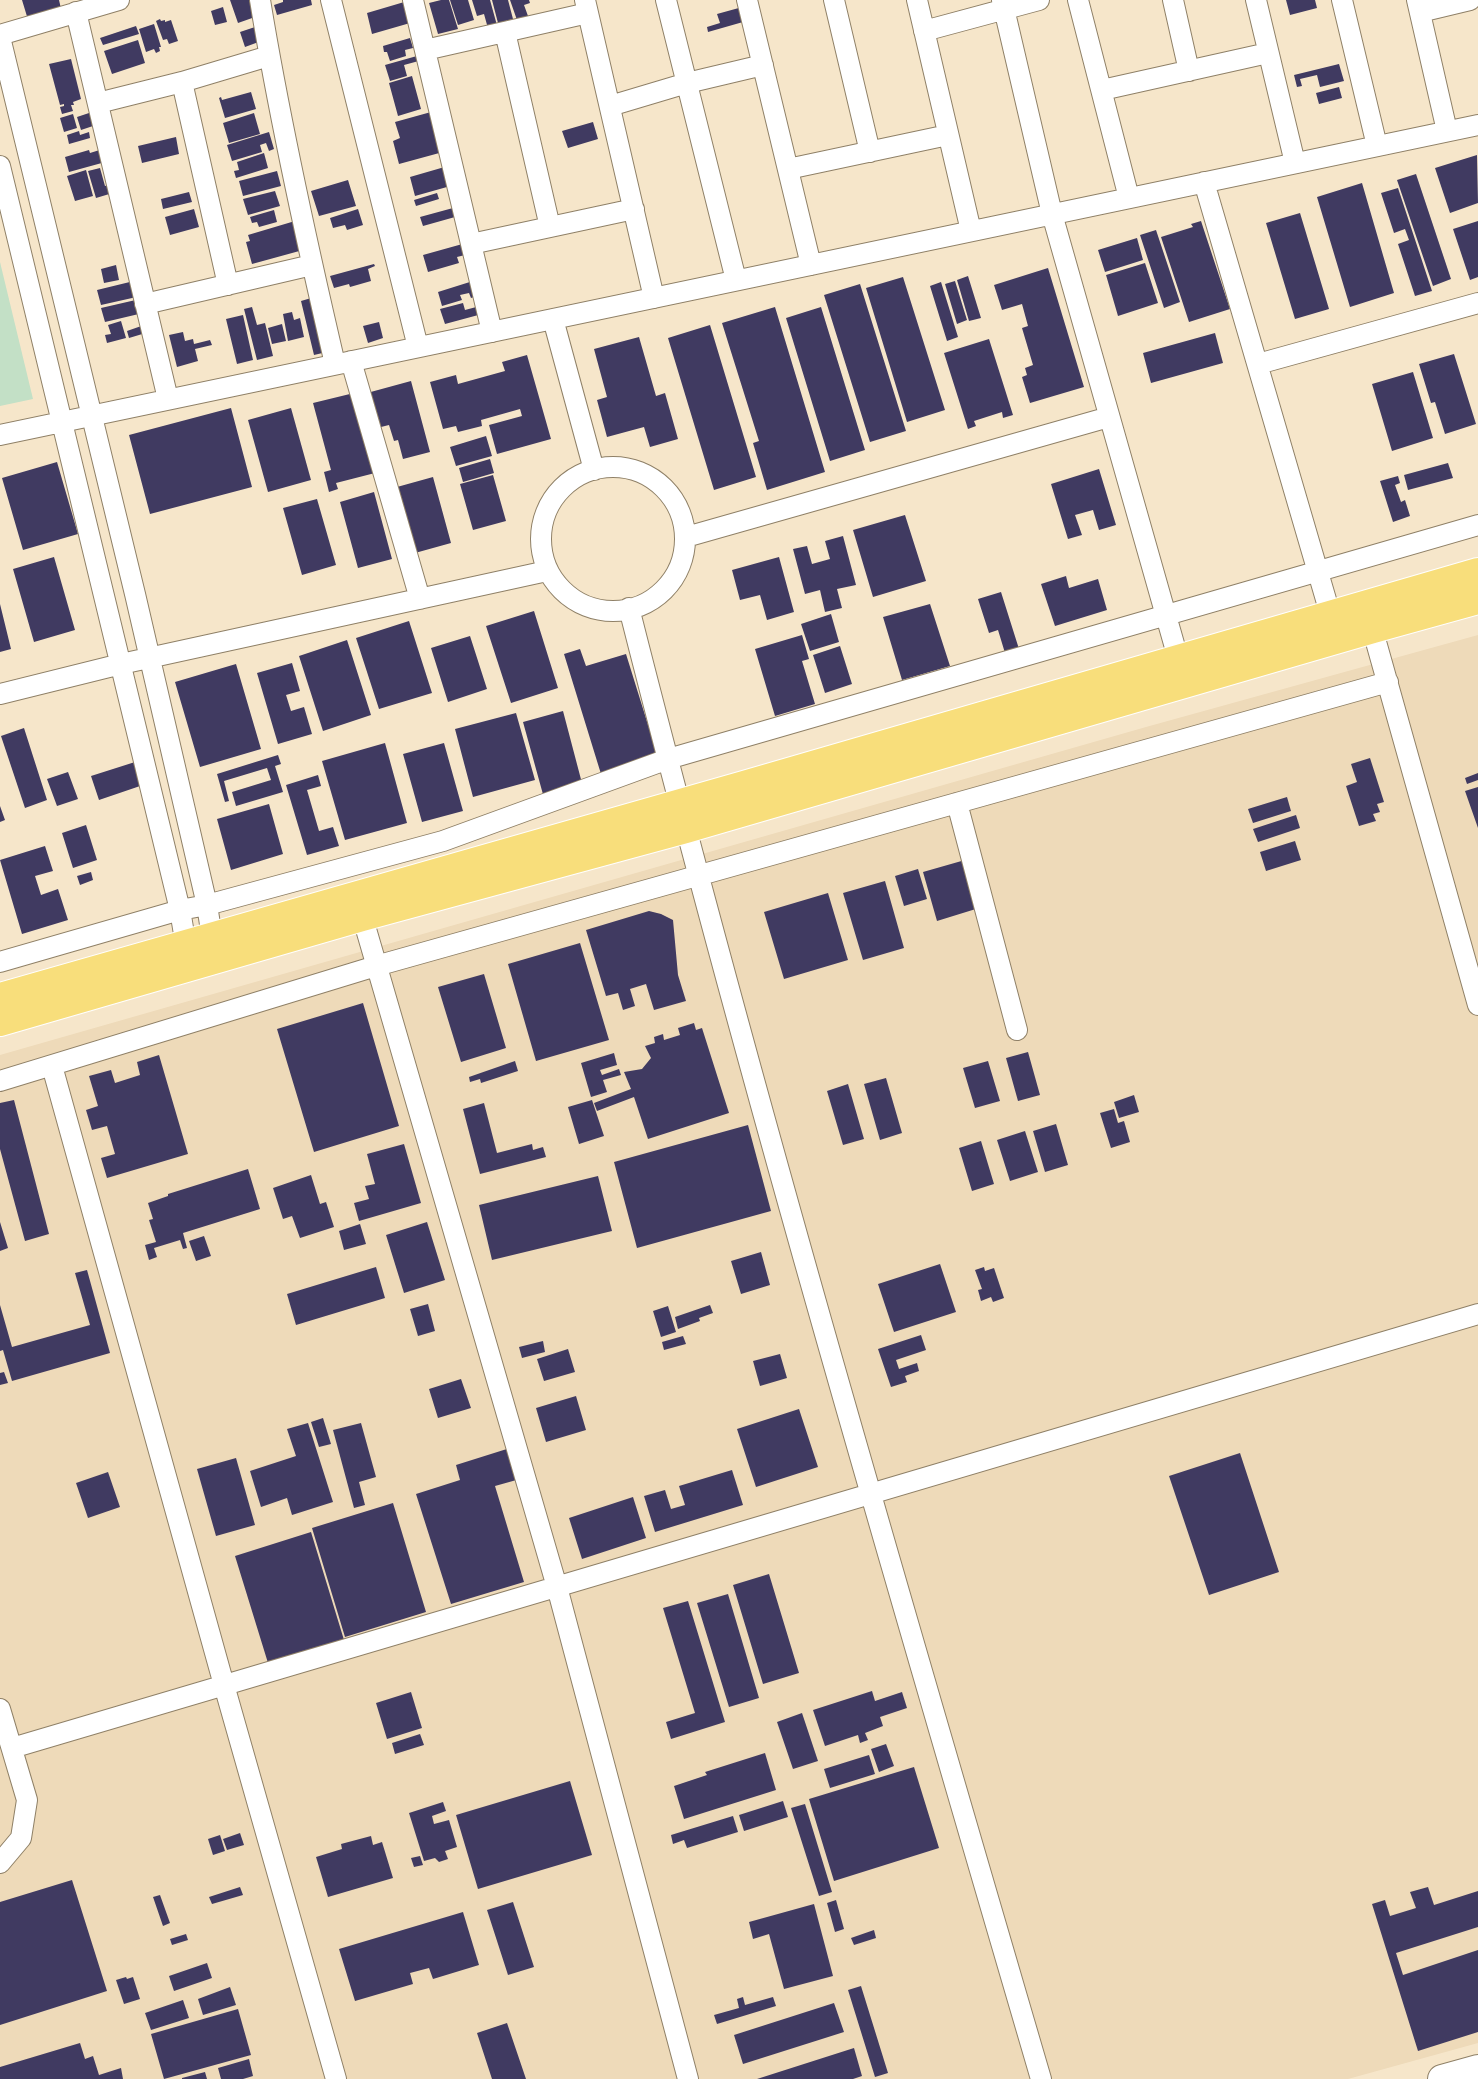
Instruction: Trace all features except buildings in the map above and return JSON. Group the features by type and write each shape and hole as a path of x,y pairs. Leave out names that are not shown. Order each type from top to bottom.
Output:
{"main road":[{"path":"0,1022 213,948 682,817 1369,617 1478,572"},
{"path":"1369,617 1478,600"},
{"path":"0,997 187,956"}],"street":[{"path":"119,0 0,36 3,63 92,415 207,905 213,948"},
{"path":"260,0 269,56 312,265 420,599"},
{"path":"331,0 418,347"},
{"path":"413,0 492,332"},
{"path":"666,0 736,280"},
{"path":"747,0 811,264"},
{"path":"834,0 870,152"},
{"path":"917,0 971,231"},
{"path":"924,32 1003,4 1039,0"},
{"path":"1078,0 1129,198"},
{"path":"1172,0 1189,70"},
{"path":"1256,0 1295,163"},
{"path":"1342,0 1377,146"},
{"path":"1447,131 1419,6 1470,0"},
{"path":"1003,4 1052,214 1181,671"},
{"path":"425,50 505,32 587,7 654,298"},
{"path":"76,12 168,399"},
{"path":"505,32 550,227"},
{"path":"1102,90 1268,53"},
{"path":"98,103 182,82 269,56"},
{"path":"610,106 686,83 762,65"},
{"path":"182,82 228,285"},
{"path":"0,435 1478,125"},
{"path":"788,170 948,135"},
{"path":"0,166 180,910 187,956"},
{"path":"1204,182 1334,627"},
{"path":"471,244 634,209"},
{"path":"146,304 312,265"},
{"path":"1258,364 1478,304"},
{"path":"553,319 594,470"},
{"path":"686,538 1109,416"},
{"path":"606,466 637,470 661,484 678,507 686,538 682,562 668,587 645,604 611,612 589,608 564,594 547,571 540,542 543,515 557,492 580,474 594,470 606,466"},
{"path":"0,962 180,910 207,905 442,841 668,759 1478,525"},
{"path":"0,694 121,664 547,571"},
{"path":"629,608 682,817 869,1494 1041,2079"},
{"path":"1369,617 1478,1005"},
{"path":"0,1081 376,966 1388,682"},
{"path":"957,803 1017,1030"},
{"path":"359,906 557,1587 688,2079"},
{"path":"52,1066 336,2079"},
{"path":"12,1748 1478,1314"},
{"path":"0,1709 27,1800 21,1838 0,1863"},
{"path":"1442,2079 1478,2068"},
{"path":"1470,2079 1478,2077"}],"shaded area":[{"path":"1478,635 1478,2043 1348,2079 0,2079 0,1055 1146,727"}],"green space":[{"path":"0,262 33,399 0,406"}]}
